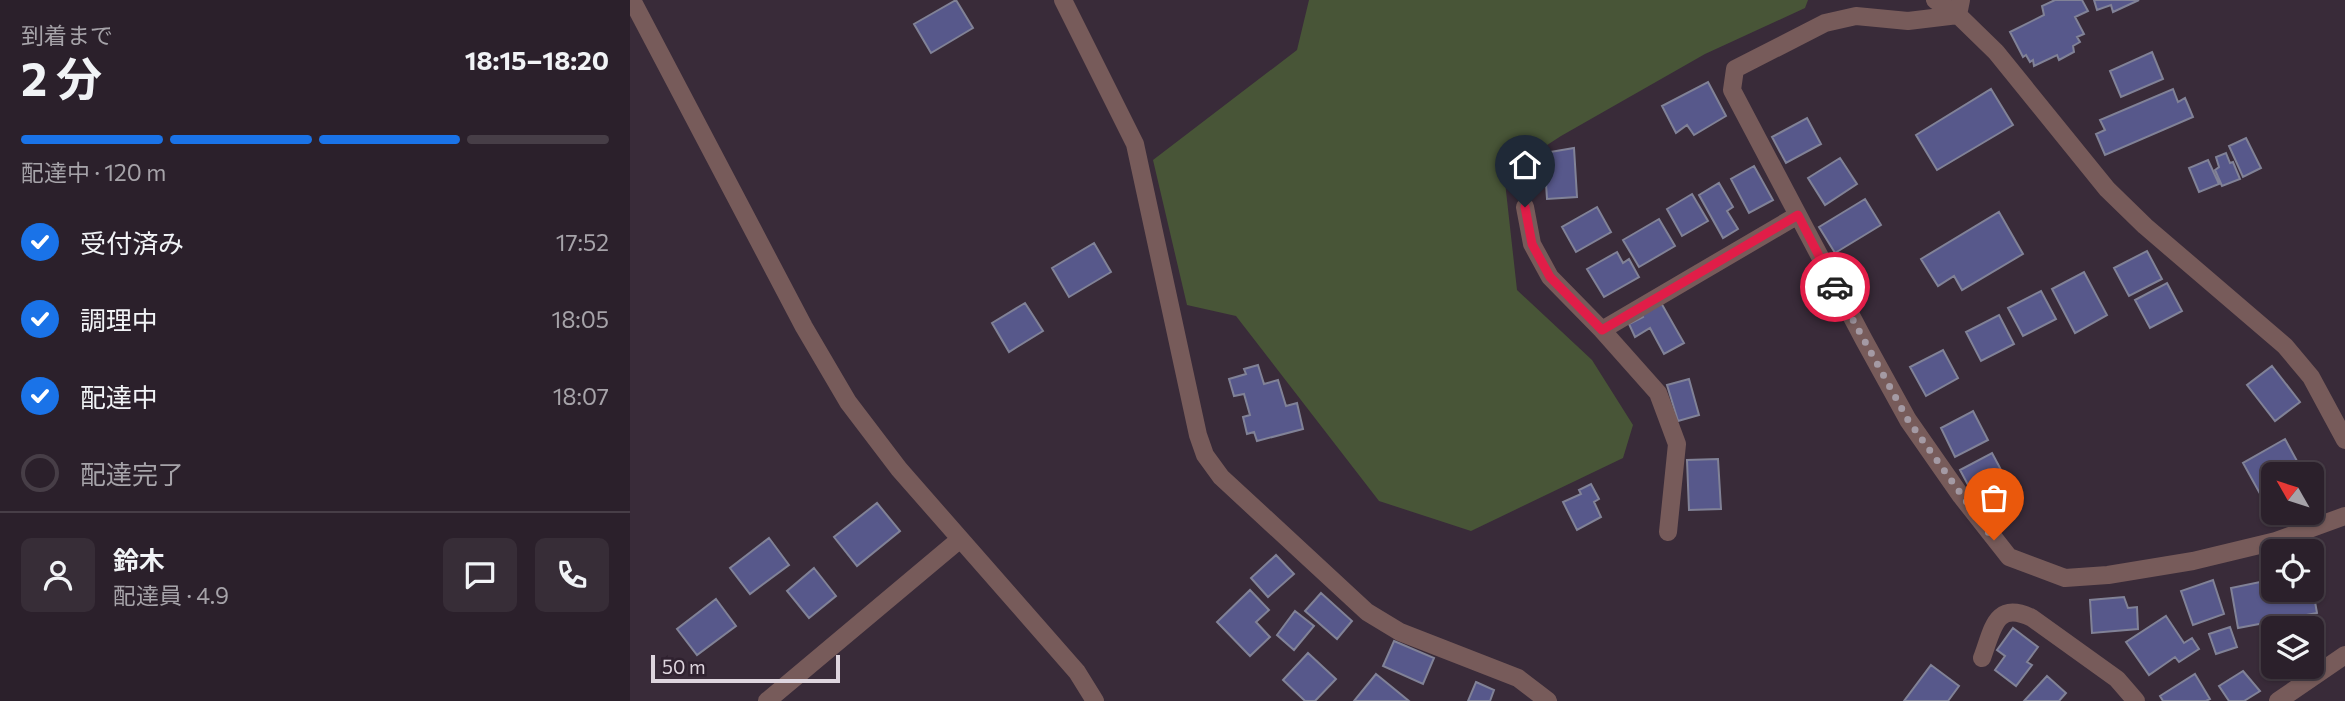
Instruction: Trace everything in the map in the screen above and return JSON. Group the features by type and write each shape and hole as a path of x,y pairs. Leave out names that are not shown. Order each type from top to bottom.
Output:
{"street":[{"path":"632,0 804,327 848,402 899,469 959,540 1077,672 1096,701"},
{"path":"1063,0 1135,145 1198,435 1205,455 1221,477 1367,612 1399,632 1518,678 1548,701"},
{"path":"1935,0 1960,8 2107,189 2145,226 2285,346 2311,377 2345,440"},
{"path":"1960,8 1908,21 1856,16 1825,23 1735,69 1732,90 1908,420 1961,496 2009,557 2065,578 2108,575 2193,561 2276,541 2345,516"},
{"path":"1525,207 1532,244 1550,277 1658,393 1677,444 1668,532"},
{"path":"1602,330 1798,215"},
{"path":"771,700 959,540"},
{"path":"1982,658 1997,618 2006,612 2018,611 2032,618 2117,679 2136,701"},
{"path":"2278,701 2345,655"}],"green space":[{"path":"1309,0 1808,0 1805,8 1705,54 1561,136 1504,173 1517,290 1592,360 1633,425 1623,458 1471,531 1379,501 1236,316 1187,305 1153,160 1297,50"}],"building":[{"path":"956,0 973,28 931,53 914,24"},
{"path":"2055,0 2082,0 2088,11 2075,17 2084,34 2077,37 2080,42 2073,46 2074,52 2059,60 2057,55 2034,66 2033,60 2030,62 2026,55 2023,57 2010,32 2044,15 2042,6"},
{"path":"2094,0 2139,0 2113,12 2111,5 2097,10"},
{"path":"2152,52 2163,79 2121,97 2110,71"},
{"path":"1708,82 1726,116 1694,135 1687,125 1676,133 1662,106"},
{"path":"1991,89 2013,125 1937,170 1916,135"},
{"path":"2173,89 2178,102 2185,98 2193,117 2105,155 2096,134 2105,130 2100,120"},
{"path":"1807,118 1821,144 1786,163 1772,137"},
{"path":"2246,138 2261,168 2243,177 2229,146"},
{"path":"1574,148 1577,197 1547,199 1544,153"},
{"path":"2226,153 2240,179 2222,186 2215,170 2219,167 2216,157"},
{"path":"1840,158 1857,184 1825,205 1808,178"},
{"path":"2208,160 2219,184 2199,192 2189,168"},
{"path":"1754,166 1773,200 1749,213 1731,179"},
{"path":"1719,183 1733,207 1727,211 1738,229 1723,238 1699,195"},
{"path":"1692,194 1708,221 1682,236 1667,209"},
{"path":"1865,199 1881,225 1835,253 1819,227"},
{"path":"1597,207 1611,232 1576,252 1562,227"},
{"path":"1999,212 2023,254 1962,290 1954,276 1938,286 1921,259"},
{"path":"1659,219 1675,246 1639,267 1623,240"},
{"path":"1094,243 1111,272 1069,297 1052,268"},
{"path":"2147,251 2162,279 2129,296 2114,268"},
{"path":"1617,252 1623,263 1629,259 1639,277 1604,297 1587,269"},
{"path":"2084,272 2107,315 2075,333 2052,289"},
{"path":"2167,283 2182,311 2150,328 2135,300"},
{"path":"2041,291 2056,319 2023,336 2008,308"},
{"path":"1660,301 1684,343 1664,354 1650,328 1635,337 1629,324 1643,317 1641,313"},
{"path":"1025,303 1043,331 1009,352 992,323"},
{"path":"1999,315 2014,344 1981,361 1966,332"},
{"path":"1943,350 1958,378 1926,396 1910,367"},
{"path":"1258,365 1264,384 1278,380 1286,406 1297,403 1303,429 1257,441 1254,432 1247,434 1243,417 1250,415 1244,394 1234,396 1229,379 1246,374 1244,369"},
{"path":"2272,366 2300,402 2275,421 2247,385"},
{"path":"1689,379 1699,415 1678,421 1667,385"},
{"path":"1973,411 1988,440 1955,457 1941,428"},
{"path":"2285,439 2298,462 2261,462 2261,496 2243,463"},
{"path":"1992,453 2007,481 1975,498 1960,470"},
{"path":"1718,459 1721,509 1689,510 1687,460"},
{"path":"1591,484 1599,499 1594,502 1601,517 1577,530 1563,502 1581,494 1579,490"},
{"path":"877,503 900,531 857,566 834,537"},
{"path":"769,538 789,565 750,594 730,568"},
{"path":"1276,555 1294,574 1268,597 1251,578"},
{"path":"814,568 836,596 809,618 787,591"},
{"path":"2213,580 2224,614 2193,625 2181,591"},
{"path":"2261,582 2261,602 2315,602 2317,613 2301,616 2261,616 2261,624 2238,628 2231,588"},
{"path":"1250,590 1269,610 1256,622 1270,637 1250,656 1217,622"},
{"path":"1321,593 1352,621 1337,639 1305,611"},
{"path":"2124,597 2128,608 2137,607 2138,629 2092,633 2090,600"},
{"path":"716,599 736,626 697,655 677,629"},
{"path":"1295,611 1314,626 1294,650 1277,635"},
{"path":"2166,616 2184,643 2192,638 2199,649 2179,662 2175,657 2149,675 2126,642"},
{"path":"2230,627 2237,647 2216,654 2209,634"},
{"path":"2013,628 2038,647 2027,662 2032,665 2016,686 1995,670 2005,656 1997,650"},
{"path":"1394,641 1434,658 1423,684 1383,666"},
{"path":"1308,653 1336,679 1315,701 1305,701 1283,680"},
{"path":"1931,665 1959,686 1948,701 1904,701"},
{"path":"2243,671 2260,691 2244,701 2229,701 2219,686"},
{"path":"1376,674 1409,701 1354,701"},
{"path":"2195,674 2210,699 2163,701 2160,696"},
{"path":"2047,676 2066,693 2059,701 2024,701"},
{"path":"1476,682 1494,690 1490,701 1468,701"}],"way so far":[{"path":"1835,287 1908,420 1994,540"}],"route":[{"path":"1525,207 1532,244 1550,277 1602,330 1798,215 1835,287"}]}
